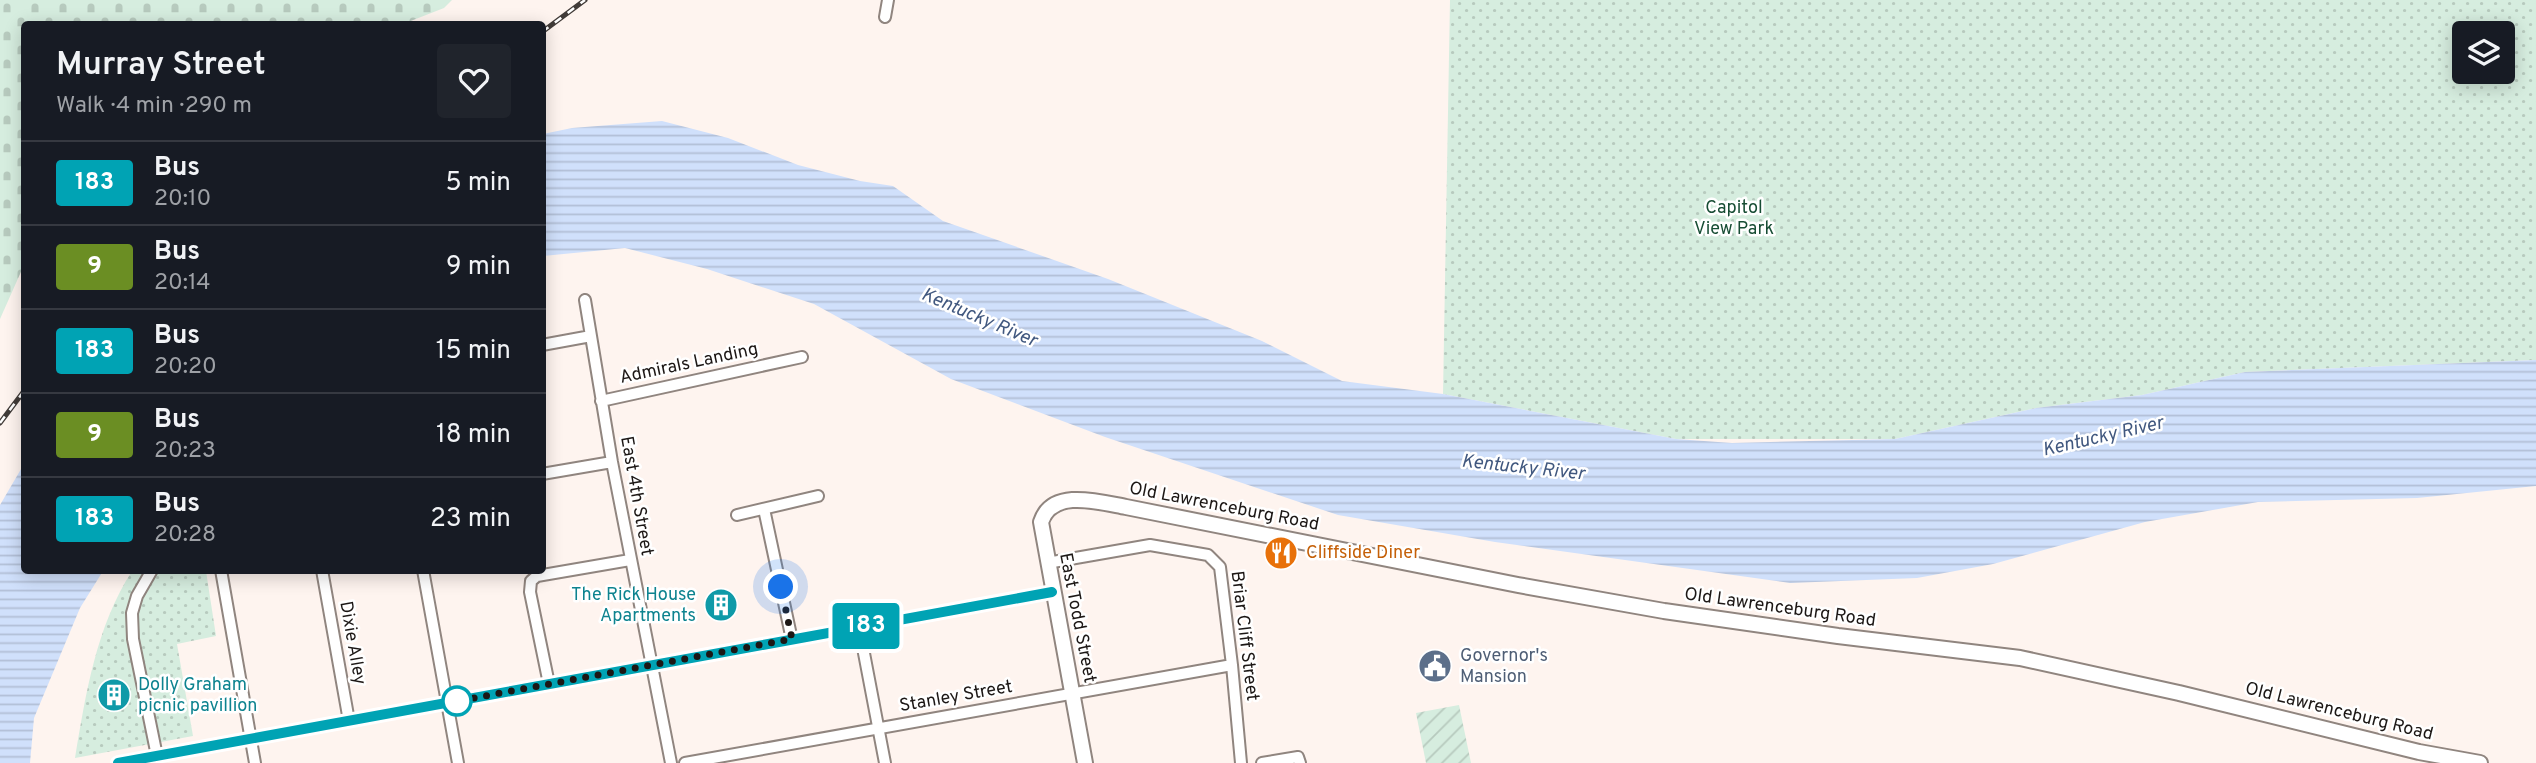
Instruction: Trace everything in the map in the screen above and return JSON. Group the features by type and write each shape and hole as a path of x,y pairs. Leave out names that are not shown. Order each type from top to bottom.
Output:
{"main road":[{"name":"East Todd Street","path":"1073,500 1049,507 1041,522 1085,763"},
{"name":"Old Lawrenceburg Road","path":"1073,500 1126,507 1505,583 1664,611 2020,658 2191,696 2419,752 2480,763"}],"street":[{"path":"885,17 888,0"},
{"name":"Admirals Landing","path":"585,300 601,401 802,358"},
{"path":"546,344 591,336"},
{"name":"East 4th Street","path":"601,401 671,763"},
{"path":"546,473 611,462"},
{"path":"737,515 818,496"},
{"path":"764,509 792,639"},
{"name":"Briar Cliff Street","path":"1047,563 1150,545 1208,555 1220,568 1241,763"},
{"path":"550,684 530,592 531,580 537,576 630,559"},
{"path":"150,574 137,596 132,613 133,639 157,756"},
{"path":"222,574 255,763"},
{"name":"Dixie Alley","path":"323,574 348,721"},
{"path":"424,574 458,763"},
{"path":"118,763 1052,592"},
{"path":"859,627 885,763"},
{"name":"Stanley Street","path":"685,763 1232,664"},
{"path":"1262,763 1299,760"}],"green space":[{"path":"0,0 452,0 444,8 411,21 21,21 21,272 0,319"},
{"name":"Capitol View Park","path":"1450,0 2536,0 2536,360 2245,372 2142,395 2036,408 1895,439 1676,439 1443,394"},
{"path":"130,574 206,574 216,636 177,644 193,736 75,758 94,661 109,615"},
{"path":"1459,705 1471,763 1426,763 1416,713"}],"water":[{"name":"Kentucky River","path":"662,121 728,138 798,165 860,181 893,186 943,221 1108,279 1262,341 1342,381 1443,394 1676,439 1732,443 1895,439 2036,408 2142,395 2245,372 2536,360 2536,486 2417,498 2258,502 2145,522 1993,564 1917,578 1790,583 1495,542 1338,515 1105,437 951,379 814,304 707,269 625,248 546,256 546,133 572,128"},
{"path":"21,469 21,574 101,574 80,608 34,718 30,763 0,763 0,505"}],"railway":[{"path":"546,29 585,0"},
{"path":"0,423 21,395"}],"bus line":[{"name":"183","path":"118,763 1052,592"}],"place":[{"name":"Cliffside Diner","path":"1281,553"},
{"name":"The Rick House Apartments","path":"721,605"},
{"name":"Governor's Mansion","path":"1435,666"},
{"name":"Dolly Graham picnic pavillion","path":"114,695"}],"route":[{"path":"457,701 447,703 792,639 781,587"}]}
